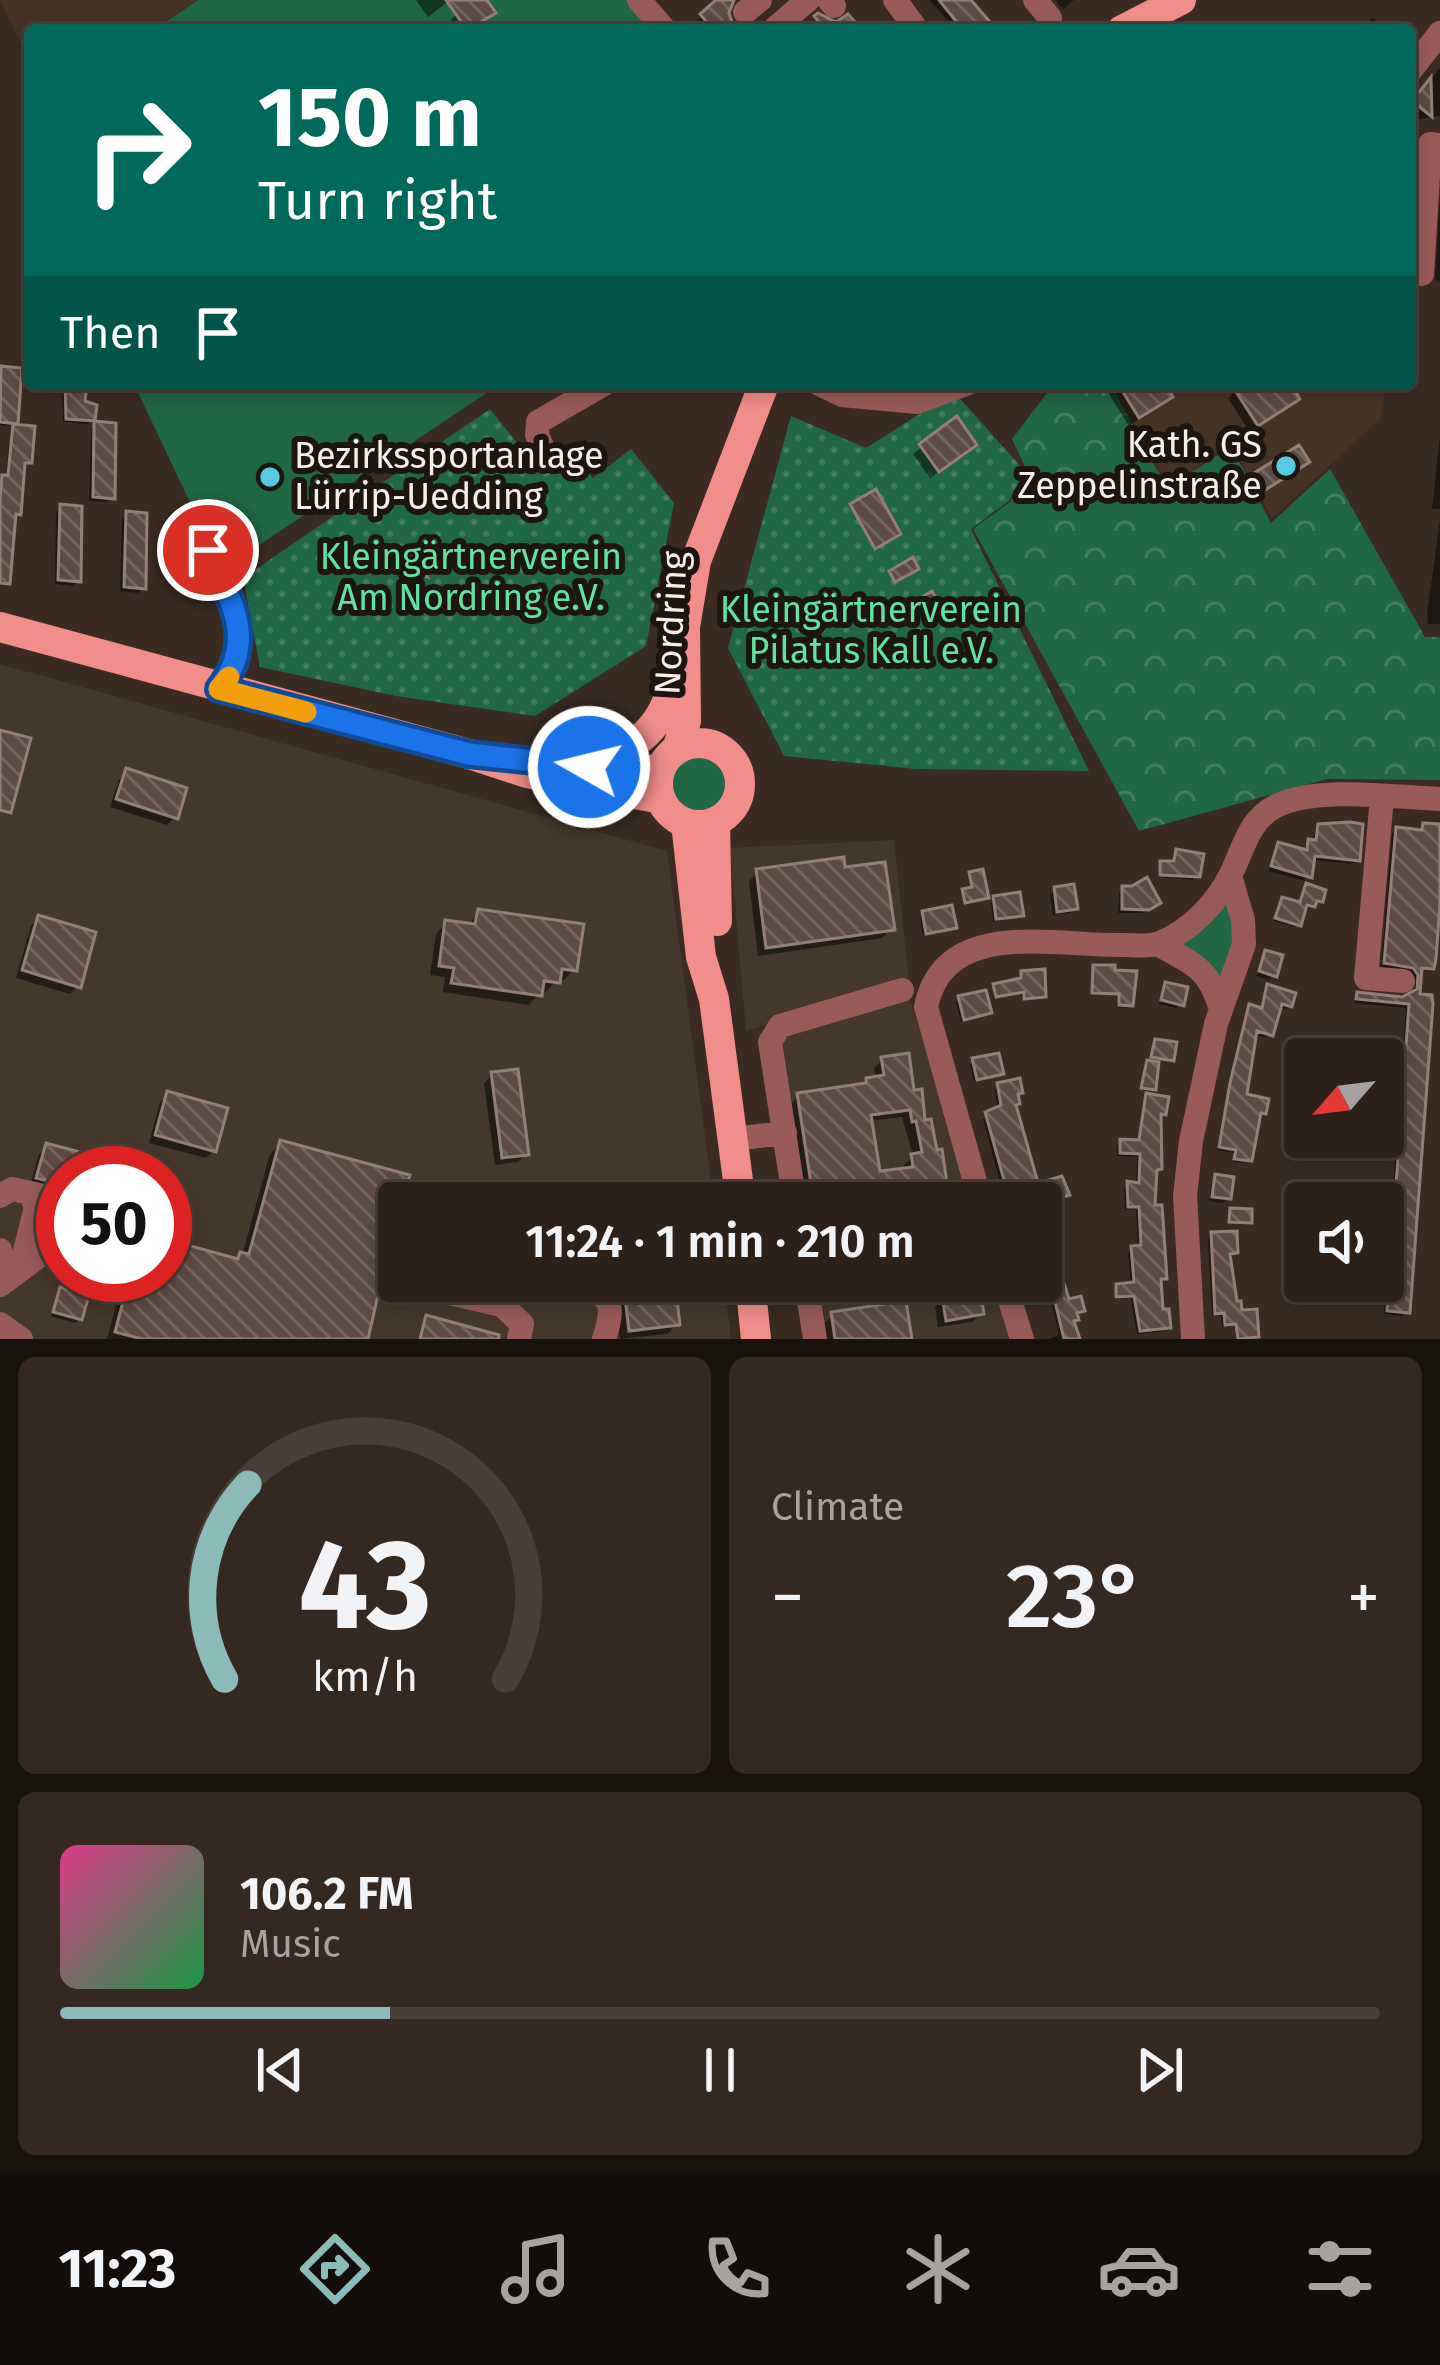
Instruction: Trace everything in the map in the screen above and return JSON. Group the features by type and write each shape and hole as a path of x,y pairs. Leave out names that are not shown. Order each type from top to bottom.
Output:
{"main road":[{"path":"1134,24 1181,0"},
{"name":"Nordring","path":"676,765 686,721 685,627 696,561 762,390"},
{"name":"Nordring","path":"676,765 702,651 717,507"},
{"path":"0,627 526,773 676,765 730,756 740,780 735,805 701,822 675,818 676,765"},
{"path":"589,767 638,743 658,722 670,698 685,627"},
{"path":"469,754 589,767 676,765"},
{"path":"701,822 701,957 714,999 738,1182"},
{"path":"752,1302 756,1339"}],"street":[{"path":"639,0 660,24"},
{"path":"780,24 808,0"},
{"path":"1416,63 1440,33"},
{"path":"1418,255 1427,139"},
{"path":"544,451 538,442 538,422 594,390"},
{"path":"832,390 917,402 950,390"},
{"path":"193,515 229,592 240,640 237,664 219,689"},
{"path":"1157,944 1212,906 1251,828 1272,808 1304,797 1440,799"},
{"path":"1382,797 1366,978 1403,981"},
{"path":"1193,1339 1185,1196 1191,1142 1221,1009 1244,944 1243,920 1230,876"},
{"path":"975,1182 926,1007 929,991 943,968 965,952 1039,940 1157,944 1195,963 1213,981 1221,1009"},
{"path":"792,1182 770,1042 780,1027 902,990"},
{"path":"733,1139 785,1133"},
{"path":"0,1196 12,1189 48,1197 52,1210 43,1252 10,1276 0,1250"},
{"path":"489,1302 502,1305 522,1324 520,1339"},
{"path":"604,1336 613,1315 610,1302"},
{"path":"809,1302 815,1339"},
{"path":"1011,1302 1022,1339"},
{"path":"0,1324 21,1339"}],"shaded area":[{"path":"0,0 197,0 162,24 24,24 24,51"},
{"name":"Kath. GS Zeppelinstraße","path":"1114,390 1385,390 1381,418 1272,518 1231,444 1167,489"},
{"path":"0,664 667,851 711,1182 378,1182 378,1302 727,1302 731,1339 0,1339"},
{"path":"894,840 909,981 746,1031 730,848"},
{"path":"903,1000 911,1002 965,1182 804,1182 781,1042 790,1032"},
{"path":"822,1302 1001,1302 1012,1339 828,1339"}],"green space":[{"path":"198,0 634,0 654,24 163,24"},
{"name":"Bezirkssportanlage Lürrip-Uedding","path":"137,390 491,390 222,570"},
{"path":"1049,390 1114,390 1167,489 1231,446 1271,523 1330,469 1425,637 1440,637 1440,780 1327,779 1139,831 973,529 1010,502 1027,471 1012,439"},
{"name":"Kleingärtnerverein Pilatus Kall e.V.","path":"954,392 1025,471 1009,501 971,529 1089,771 916,769 784,756 728,648 791,416 866,448"},
{"name":"Kleingärtnerverein Am Nordring e.V.","path":"490,409 539,470 568,449 593,478 631,449 674,503 646,646 535,716 396,696 260,667 243,578"},
{"path":"699,756 719,764 727,784 719,804 699,812 679,804 671,784 679,764"},
{"path":"1230,901 1236,935 1220,979 1176,945"}],"building":[{"path":"446,0 487,0 496,13 477,24 463,24"},
{"path":"716,0 734,0 730,24 708,24 700,14"},
{"path":"939,0 971,0 992,24 958,24"},
{"path":"818,13 836,22 848,14 857,24 821,24 814,16"},
{"path":"1431,77 1432,117 1416,104 1416,96"},
{"path":"1,366 22,368 18,424 0,422"},
{"path":"65,390 86,390 85,401 97,405 95,421 66,419"},
{"path":"1122,390 1169,390 1173,397 1139,418"},
{"path":"1235,390 1295,390 1300,399 1258,426"},
{"path":"957,416 977,445 939,472 919,444"},
{"path":"94,421 116,423 115,499 93,497"},
{"path":"13,424 35,426 32,463 25,463 21,515 16,514 10,584 0,583 0,499 2,475 8,475"},
{"path":"1299,445 1310,462 1262,492 1251,475"},
{"path":"876,489 901,534 875,549 850,504"},
{"path":"60,504 82,506 81,582 58,580"},
{"path":"126,511 147,513 146,589 124,587"},
{"path":"411,554 427,577 392,567"},
{"path":"913,557 919,569 895,582 889,571"},
{"path":"932,591 939,603 913,617 907,606"},
{"path":"0,730 31,738 11,813 0,810"},
{"path":"126,768 187,788 178,819 116,799"},
{"path":"1423,823 1440,824 1440,903 1434,969 1422,968 1420,994 1432,995 1433,1004 1410,1313 1387,1311 1388,1302 1404,1302 1404,1182 1396,1182 1398,1158 1404,1158 1409,1004 1356,999 1357,992 1402,997 1417,989 1418,975 1413,968 1384,963 1396,827 1422,830"},
{"path":"1318,824 1363,824 1360,861 1315,856 1312,878 1271,866 1278,842 1307,850 1308,839 1316,840"},
{"path":"1176,849 1204,854 1200,877 1160,875 1160,861 1174,861"},
{"path":"844,857 845,867 885,862 895,930 766,948 756,869"},
{"path":"983,869 989,898 965,903 962,889 972,887 969,872"},
{"path":"1147,877 1161,903 1149,910 1122,909 1122,886"},
{"path":"1306,883 1326,890 1323,902 1307,905 1301,926 1275,918 1282,897 1300,902"},
{"path":"1074,884 1078,909 1057,912 1054,887"},
{"path":"1020,892 1024,916 996,919 993,896"},
{"path":"952,905 957,928 926,934 922,911"},
{"path":"478,909 584,924 577,971 562,969 560,983 544,981 542,996 451,983 454,968 439,966 445,920 475,924"},
{"path":"38,915 96,932 81,988 22,970"},
{"path":"1265,950 1283,955 1277,977 1259,971"},
{"path":"1093,965 1137,971 1133,1006 1119,1005 1119,994 1092,993"},
{"path":"1045,969 1046,997 1024,999 1024,992 996,997 993,984 1021,978 1021,971"},
{"path":"1165,982 1188,987 1184,1006 1161,1000"},
{"path":"1267,984 1296,993 1292,1007 1282,1004 1273,1036 1257,1031 1247,1094 1269,1099 1266,1114 1261,1113 1252,1161 1234,1159 1236,1150 1219,1147 1230,1083 1249,1004 1262,1008"},
{"path":"986,990 992,1013 964,1020 958,996"},
{"path":"1155,1039 1177,1042 1174,1061 1151,1057"},
{"path":"909,1053 914,1090 922,1089 925,1120 931,1119 937,1150 942,1149 947,1182 811,1182 797,1093 866,1083 866,1078 884,1075 881,1057","holes":["910,1110 912,1122 916,1121 922,1152 911,1154 913,1167 880,1171 871,1115"]},
{"path":"999,1053 1004,1074 977,1080 972,1058"},
{"path":"1147,1060 1159,1062 1156,1090 1141,1088"},
{"path":"518,1069 529,1155 502,1158 491,1072"},
{"path":"1020,1078 1023,1093 1018,1094 1020,1104 1016,1105 1038,1182 1004,1182 985,1112 1001,1105 997,1083"},
{"path":"167,1091 228,1108 216,1152 155,1135"},
{"path":"1146,1093 1169,1097 1166,1115 1161,1114 1162,1169 1157,1170 1155,1205 1162,1205 1167,1279 1161,1279 1163,1309 1169,1309 1171,1328 1140,1331 1134,1296 1116,1297 1116,1284 1134,1282 1131,1246 1141,1245 1139,1207 1128,1207 1127,1181 1139,1183 1140,1154 1120,1153 1120,1139 1139,1140"},
{"path":"280,1140 410,1175 407,1182 378,1182 378,1295 368,1339 142,1339 115,1332 123,1302 192,1302 192,1246 238,1259 240,1252 249,1254"},
{"path":"1215,1174 1234,1177 1231,1199 1212,1197"},
{"path":"1062,1176 1070,1195 1062,1197 1062,1182 1041,1182"},
{"path":"1230,1208 1252,1209 1252,1223 1229,1222"},
{"path":"1237,1231 1238,1253 1230,1254 1237,1301 1242,1310 1257,1309 1259,1337 1238,1339 1236,1324 1225,1325 1224,1313 1215,1314 1211,1232"},
{"path":"1062,1277 1069,1299 1081,1296 1085,1311 1077,1313 1079,1320 1074,1321 1080,1339 1064,1339 1055,1302 1062,1302"},
{"path":"56,1302 87,1302 82,1320 53,1312"},
{"path":"626,1302 677,1302 680,1325 629,1331"},
{"path":"906,1302 912,1339 835,1339 831,1312"},
{"path":"943,1302 982,1302 984,1314 946,1321"},
{"path":"426,1315 499,1335 499,1339 420,1339"}],"slow traffic":[{"path":"229,677 219,689 306,712"}],"place":[{"name":"Kath. GS Zeppelinstraße","path":"1286,466"},
{"name":"Bezirkssportanlage Lürrip-Uedding","path":"270,477"}],"route":[{"path":"208,550 229,592 240,640 237,664 219,689 469,754 589,767"}]}
